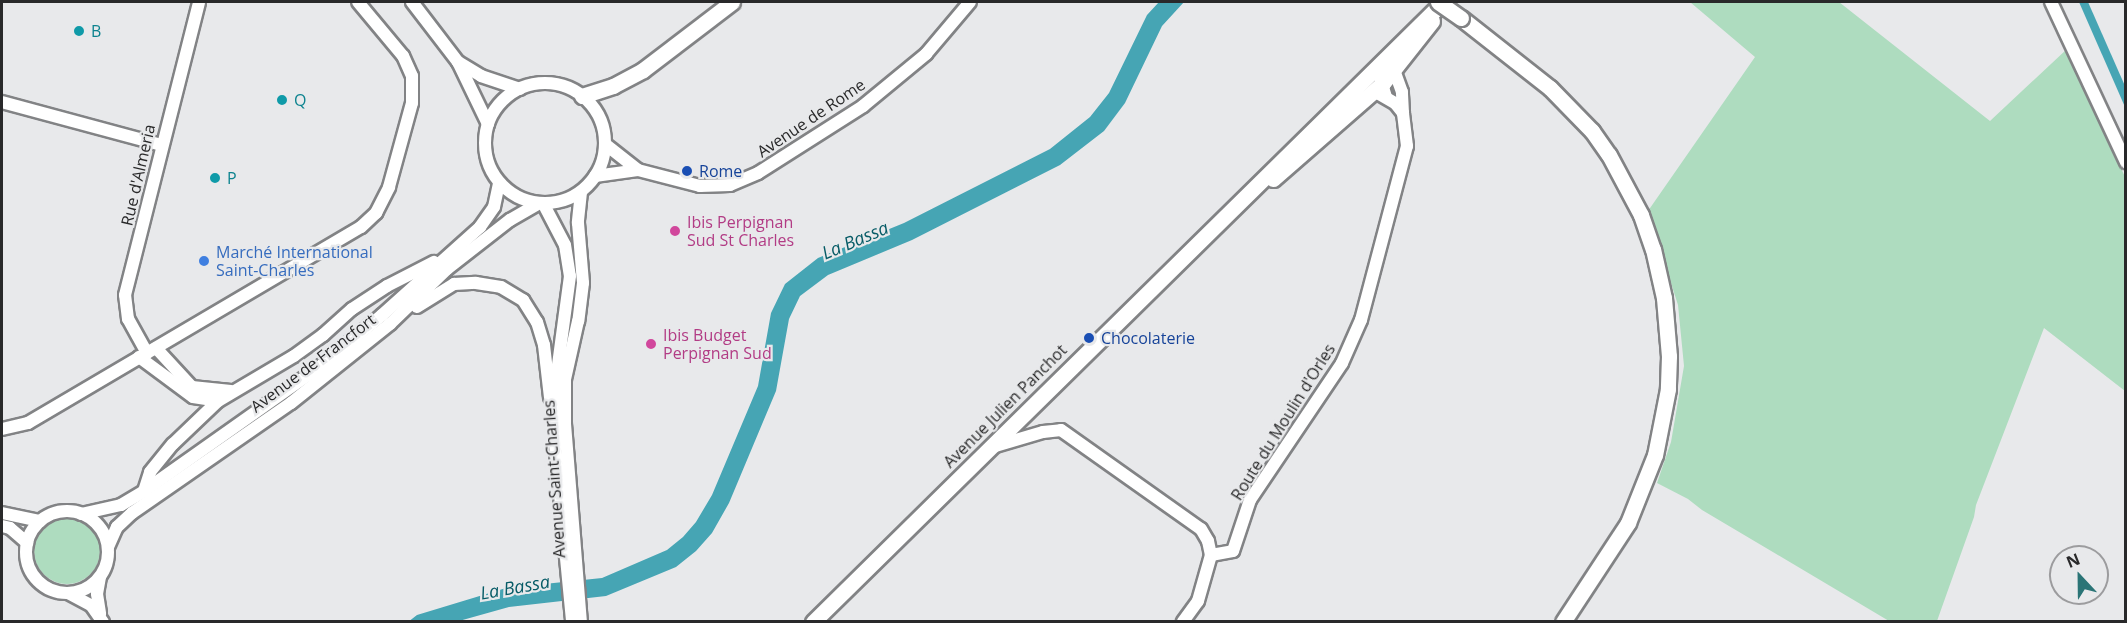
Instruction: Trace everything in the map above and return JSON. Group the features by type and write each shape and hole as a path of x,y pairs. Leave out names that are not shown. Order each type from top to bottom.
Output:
{"main road":[{"path":"582,96 613,86 643,70 732,2"},
{"path":"1438,2 1550,88 1592,130 1609,155 1641,215 1653,249 1664,298 1669,347 1668,389 1655,455 1628,523 1563,621"},
{"name":"Avenue Julien Panchot","path":"813,621 1360,81 1443,2"},
{"name":"Avenue Julien Panchot","path":"1223,217 1277,175 1380,86 1448,2"}],"street":[{"name":"Rue d'Almeria","path":"147,353 128,319 125,295 161,158 161,145 199,2"},
{"path":"2,429 28,423 361,226 376,213 389,187 412,103 412,76 403,56 358,2"},
{"path":"412,2 458,62 488,124"},
{"name":"Avenue de Rome","path":"595,177 638,170 700,186 730,185 758,173 863,106 926,54 970,2"},
{"path":"2051,2 2126,162"},
{"path":"1380,86 1408,34"},
{"path":"458,62 487,79 519,89"},
{"path":"1394,70 1402,92 1403,113"},
{"path":"1360,81 1380,86 1403,113"},
{"path":"536,84 552,84 568,88 582,96 595,109 603,126 605,144 602,161 595,177 581,192 563,201 542,203 518,197 500,183 486,155 488,124 495,110 519,89 536,84"},
{"path":"2,102 161,145"},
{"name":"Route du Moulin d'Orles","path":"1211,555 1233,552 1250,500 1342,363 1361,320 1407,146 1403,113"},
{"name":"Avenue de Rome","path":"605,144 638,170"},
{"name":"Avenue de Francfort","path":"81,514 121,505 144,491 322,365 382,315 480,227 494,207 500,183"},
{"name":"Avenue Saint-Charles","path":"572,572 565,379 578,321 583,283 578,223 581,192"},
{"name":"Avenue de Francfort","path":"108,547 117,527 132,513 317,383 390,324 447,269 510,220 542,203"},
{"name":"Avenue Saint-Charles","path":"542,203 565,245 570,276 557,372 555,444 576,616"},
{"path":"144,491 150,472 218,401 294,356 323,335 352,309 387,286 446,256"},
{"path":"317,383 368,348 428,298 454,284 476,283 501,287 523,300 537,322 544,345 555,444"},
{"path":"147,353 192,387 231,392"},
{"path":"147,353 193,397 218,401"},
{"path":"988,448 1043,432 1060,430 1200,529 1208,541 1211,555 1198,601 1183,621"},
{"path":"60,512 81,514 99,526 108,547 105,568 100,577 97,594 102,618 81,598 50,590 34,578 26,560 27,543 40,521 60,512"},
{"path":"2,513 40,521"},
{"path":"2,526 10,528 27,543"},
{"path":"68,593 91,585 100,577"}],"green space":[{"path":"1690,2 1839,2 1990,121 2067,49 2125,177 2125,391 2044,328 1976,505 1974,517 1937,621 1889,621 1702,510 1688,499 1657,483 1671,442 1684,366 1678,305 1648,211 1755,57"},
{"path":"60,518 74,518 86,523 95,532 100,551 98,564 91,575 74,584 60,584 48,579 39,570 34,558 34,544 39,532 48,523"}],"water":[{"path":"1159,2 1184,2 1162,26 1125,103 1104,131 1060,165 912,240 828,275 800,296 789,319 776,391 729,503 712,533 696,551 676,567 606,596 509,607 459,621 408,622 417,615 506,588 602,578 667,550 683,537 696,522 712,495 758,386 771,313 785,284 818,258 904,223 1050,149 1090,117 1109,93 1147,15"},
{"path":"2079,2 2088,2 2125,86 2125,107"}],"place":[{"name":"B","path":"79,31"},
{"name":"Q","path":"282,100"},
{"name":"Rome","path":"687,171"},
{"name":"P","path":"215,178"},
{"name":"Ibis Perpignan Sud St Charles","path":"675,231"},
{"name":"Marché International Saint-Charles","path":"204,261"},
{"name":"Chocolaterie","path":"1089,338"},
{"name":"Ibis Budget Perpignan Sud","path":"651,344"}],"water label":[{"name":"La Bassa","path":"855,240"},
{"name":"La Bassa","path":"515,587"}]}
